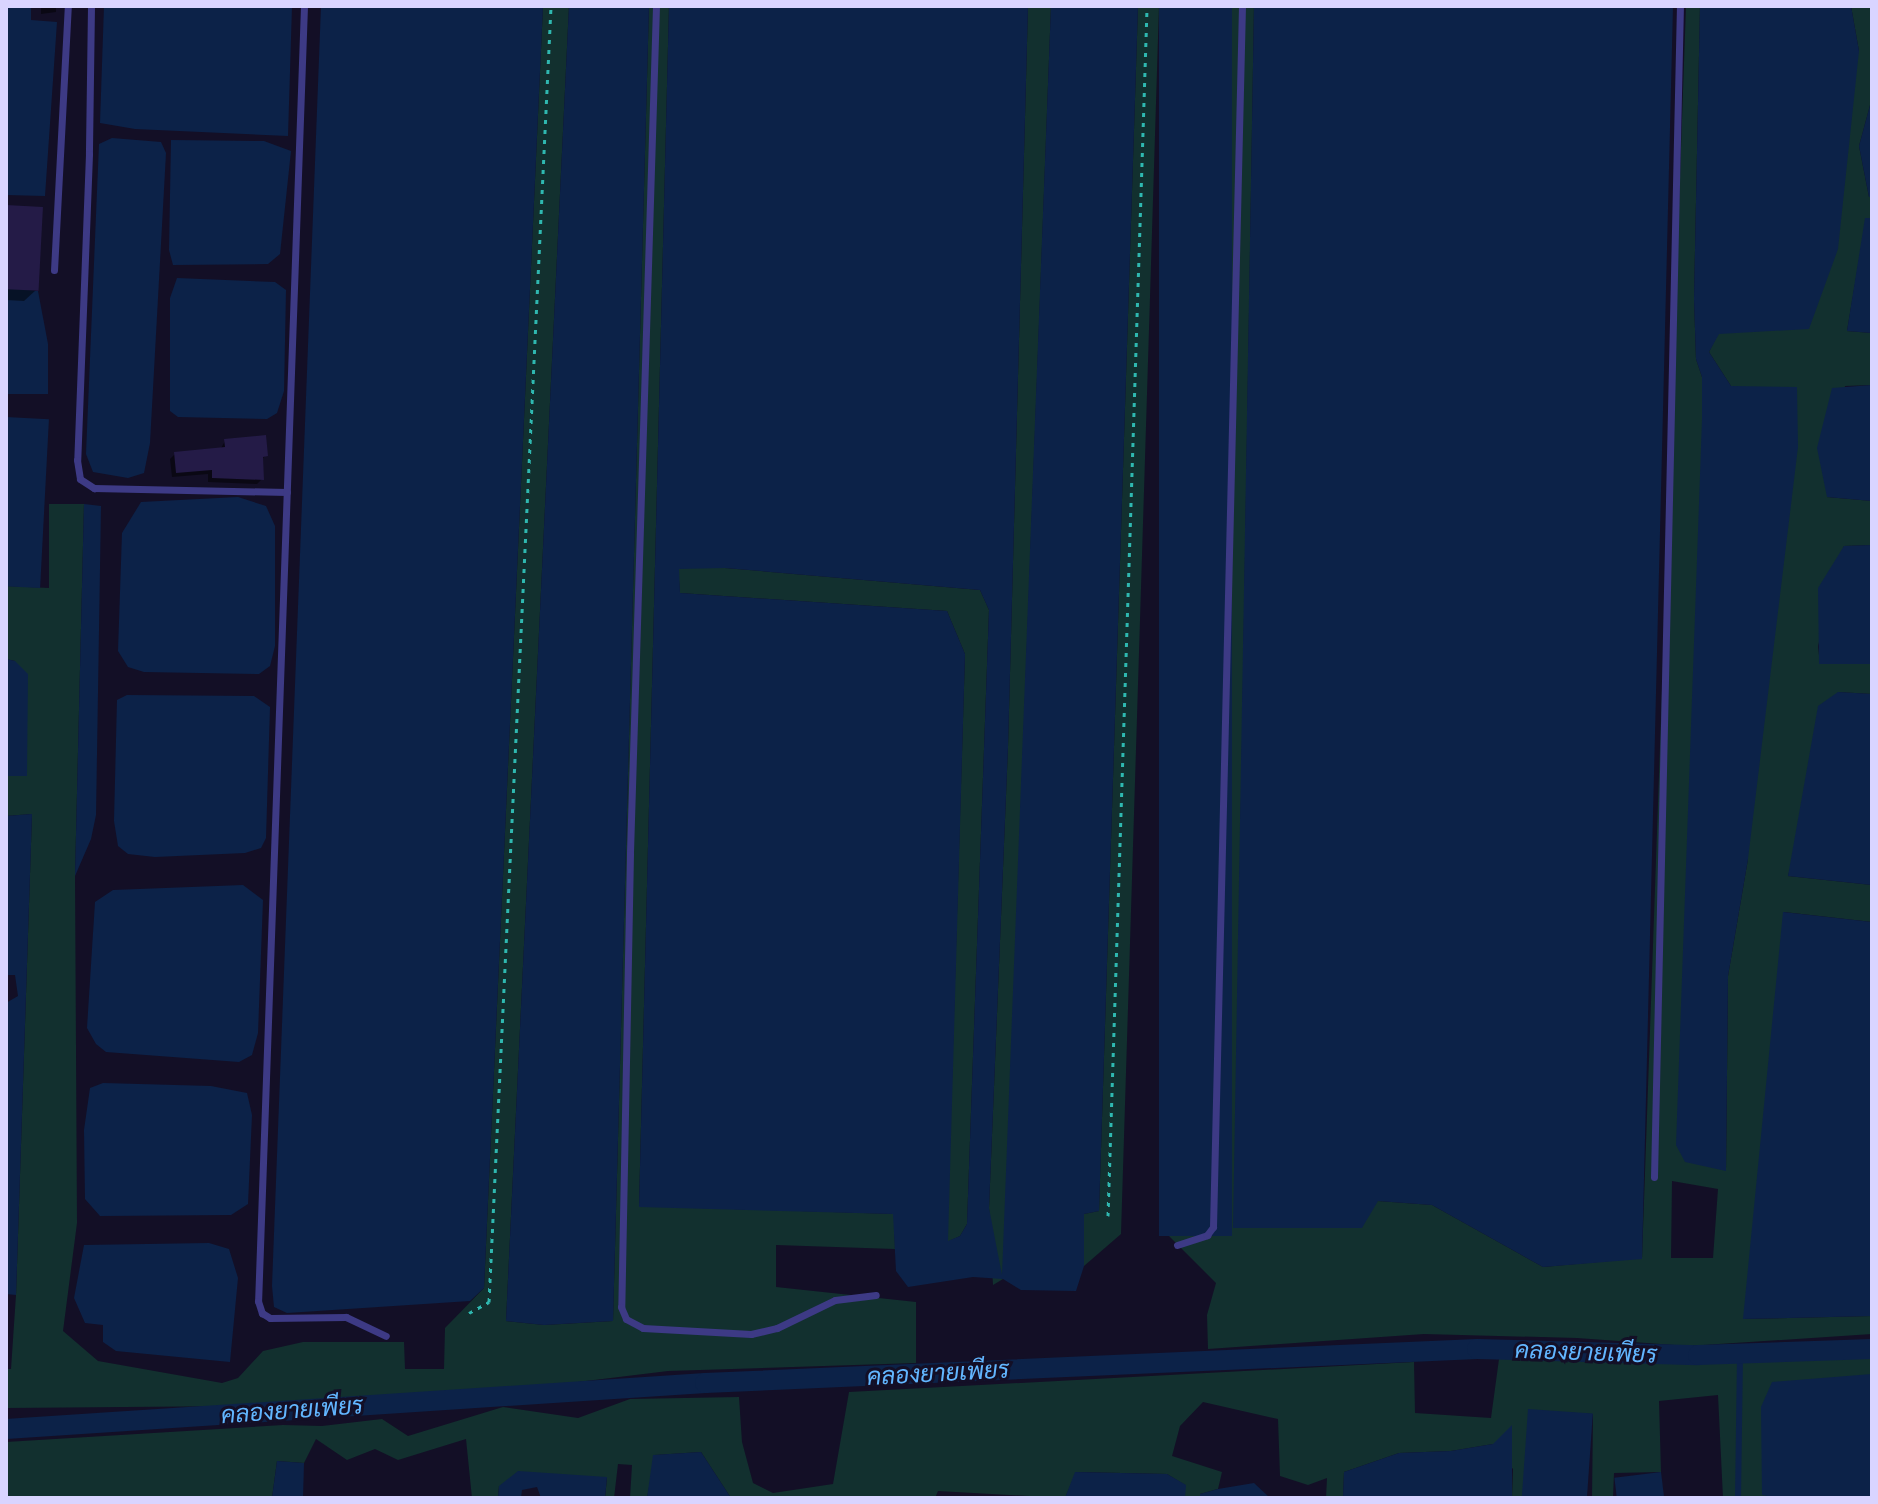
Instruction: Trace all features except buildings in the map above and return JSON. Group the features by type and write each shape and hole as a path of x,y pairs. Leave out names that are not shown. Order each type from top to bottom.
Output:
{"lane":[{"path":"54,270 68,6"},
{"path":"91,6 89,154 77,460 80,479 94,488 287,492"},
{"path":"304,6 258,1301 262,1313 270,1318 346,1317 386,1336"},
{"path":"656,6 630,839 621,1307 626,1319 643,1328 751,1334 777,1328 835,1300 876,1295"},
{"path":"1177,1245 1207,1235 1213,1227 1242,6"},
{"path":"1654,1177 1680,6"}],"path":[{"path":"469,1313 489,1302 551,6"},
{"path":"1108,1216 1147,6"}],"green space":[{"path":"543,6 569,6 506,1321 544,1325 613,1321 649,6 669,6 639,1206 894,1214 895,1249 776,1245 776,1287 916,1302 916,1363 668,1371 503,1391 395,1394 242,1406 6,1408 6,1369 11,1369 16,1295 32,814 6,816 6,776 26,776 15,661 6,659 6,586 49,588 49,504 84,504 75,876 77,1223 63,1331 98,1361 222,1383 238,1378 263,1351 303,1342 404,1342 405,1369 444,1369 445,1328 484,1288"},
{"path":"1028,6 1051,6 1003,1279 993,1285 989,1208 1008,747"},
{"path":"1138,6 1159,6 1121,1234 1084,1266 1084,1214 1099,1211"},
{"path":"1232,6 1254,6 1234,1228 1378,1201 1432,1205 1543,1267 1642,1258 1686,6 1700,6 1694,299 1696,359 1702,377 1726,1171 1728,976 1748,859 1731,386 1709,352 1859,51 1851,6 1872,6 1872,98 1859,146 1869,197 1872,197 1872,218 1866,218 1847,331 1872,333 1872,385 1845,386 1827,497 1872,501 1872,545 1844,546 1818,646 1820,664 1872,664 1872,694 1838,692 1788,876 1872,885 1872,922 1784,912 1744,1319 1872,1316 1872,1334 1688,1346 1577,1338 1424,1334 1208,1349 1207,1315 1216,1283 1161,1228 1200,1222","holes":["1672,1181 1718,1189 1713,1258 1671,1258"]},
{"path":"678,568 725,568 980,590 989,610 967,1224 960,1236 947,1242 965,654 947,611 680,593"},
{"path":"1872,1358 1872,1374 1762,1494 1777,1498 1723,1498 1718,1395 1659,1401 1661,1472 1614,1473 1613,1498 1592,1498 1593,1414 1528,1410 1529,1498 1512,1498 1513,1469 1493,1444 1451,1451 1399,1453 1344,1472 1343,1498 1326,1498 1327,1478 1308,1485 1280,1476 1278,1419 1203,1402 1180,1426 1172,1456 1222,1472 1218,1489 1200,1494 1200,1498 1185,1498 1185,1485 1167,1474 1076,1472 1065,1498 938,1491 935,1498 731,1498 701,1452 655,1455 647,1498 630,1498 632,1465 618,1464 614,1498 605,1498 607,1478 499,1486 498,1498 472,1498 466,1439 398,1460 375,1449 347,1460 316,1439 304,1463 277,1461 272,1498 6,1498 6,1442 283,1425 322,1426 382,1419 408,1436 503,1407 578,1418 630,1399 739,1397 742,1442 753,1483 773,1493 833,1484 849,1392 1414,1362 1415,1413 1491,1418 1499,1359"}],"water":[{"path":"6,6 31,6 31,20 57,22 45,196 6,195"},
{"path":"104,6 292,6 288,136 135,129 100,123"},
{"path":"321,6 543,6 484,1288 470,1301 287,1313 274,1307 272,1286"},
{"path":"569,6 649,6 613,1321 544,1325 506,1321"},
{"path":"669,6 1028,6 1008,747 989,1208 1002,1275 1051,6 1138,6 1099,1211 1084,1214 1084,1266 1076,1291 1021,1290 1003,1279 973,1277 908,1287 896,1271 893,1214 639,1207","holes":["725,568 980,590 989,610 967,1224 960,1236 948,1241 965,654 947,611 680,593 679,569"]},
{"path":"1159,6 1232,6 1232,1236 1159,1236"},
{"path":"1254,6 1673,6 1642,1259 1543,1267 1432,1205 1378,1201 1362,1228 1233,1228"},
{"path":"1700,6 1851,6 1859,51 1838,249 1809,329 1719,334 1709,352 1731,386 1797,387 1798,447 1748,859 1728,976 1726,1171 1685,1162 1676,1145 1702,419 1702,377 1696,359 1694,299"},
{"path":"1872,98 1872,197 1869,197 1859,146"},
{"path":"112,138 161,142 166,153 150,443 144,473 128,478 93,472 86,454 99,144"},
{"path":"171,140 264,141 291,151 280,254 268,264 173,265 169,250"},
{"path":"1865,218 1872,218 1872,333 1847,331"},
{"path":"177,278 275,282 286,290 284,391 277,413 267,419 178,417 170,411 170,298"},
{"path":"6,288 38,291 48,344 48,394 6,394"},
{"path":"1872,385 1872,501 1827,497 1817,448 1832,388"},
{"path":"6,417 49,419 40,588 6,586"},
{"path":"238,497 266,506 275,526 275,646 270,666 259,674 144,672 128,667 118,651 122,533 141,502"},
{"path":"84,504 101,506 96,815 91,839 75,876"},
{"path":"1872,545 1872,664 1819,664 1818,588 1844,546"},
{"path":"6,659 15,661 28,674 27,776 6,776"},
{"path":"1838,692 1872,694 1872,885 1788,876 1818,706"},
{"path":"127,695 254,696 270,707 266,838 261,848 245,853 155,857 128,854 118,846 114,821 117,700"},
{"path":"32,814 16,1295 6,1294 6,1003 18,996 15,975 6,975 6,816"},
{"path":"243,885 263,900 258,1033 252,1055 239,1062 106,1052 96,1044 87,1028 95,902 113,890"},
{"path":"1783,912 1872,922 1872,1316 1743,1319"},
{"path":"103,1083 211,1086 247,1093 252,1115 248,1204 231,1215 100,1216 85,1199 84,1130 90,1088"},
{"path":"209,1243 229,1249 238,1278 230,1362 116,1351 103,1342 103,1325 85,1323 74,1298 84,1245"},
{"path":"1872,1374 1872,1498 1777,1498 1762,1495 1761,1407 1772,1382"},
{"path":"1528,1409 1593,1414 1587,1498 1522,1498"},
{"path":"1512,1425 1512,1498 1343,1498 1344,1472 1399,1453 1451,1451 1493,1444"},
{"path":"701,1452 731,1498 647,1498 653,1455"},
{"path":"277,1461 304,1463 303,1498 272,1498"},
{"path":"518,1471 607,1477 605,1498 541,1498 537,1487 522,1490 521,1498 498,1498 499,1486"},
{"path":"1075,1472 1167,1474 1186,1485 1185,1498 1065,1498"},
{"path":"1661,1472 1664,1498 1617,1498 1614,1478"},
{"path":"1254,1483 1270,1498 1200,1498 1200,1494 1218,1489"}],"waterway":[{"name":"คลองยายเพียร","path":"6,1429 705,1383 1477,1349 1698,1355 1872,1349"},
{"path":"1738,1498 1740,1354"}]}
